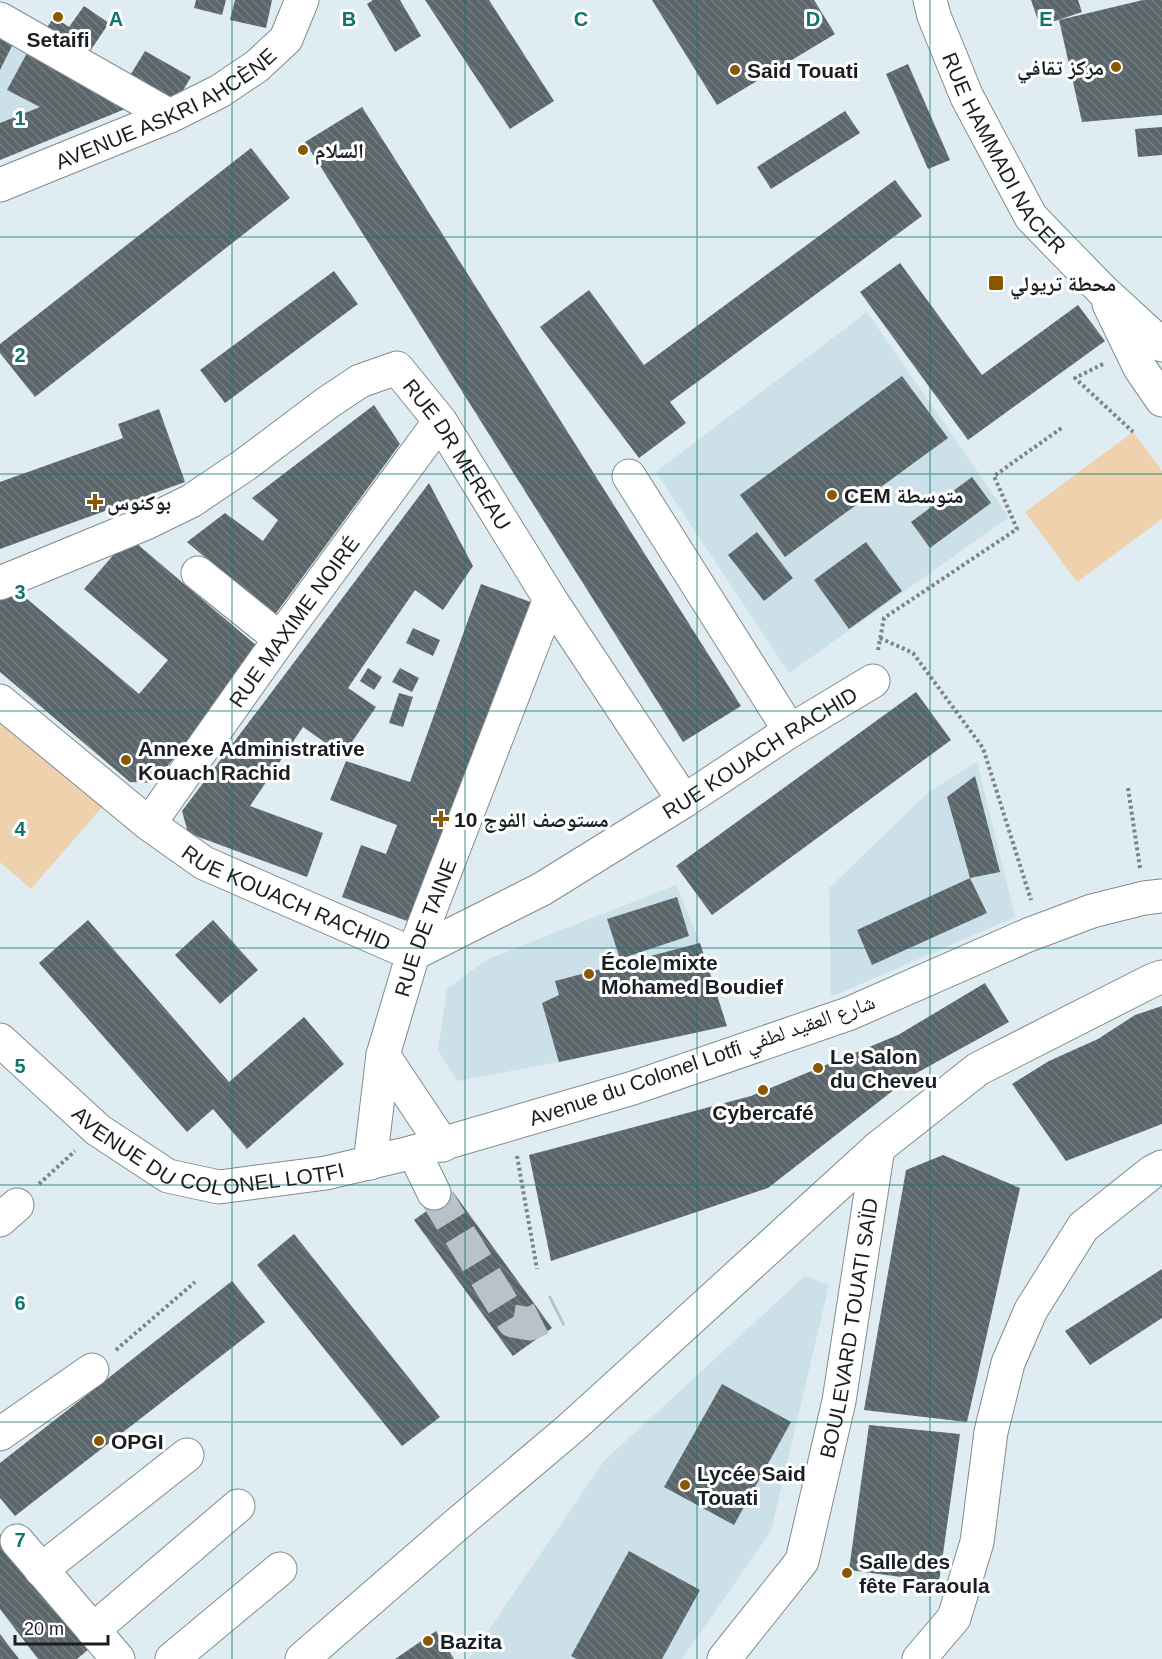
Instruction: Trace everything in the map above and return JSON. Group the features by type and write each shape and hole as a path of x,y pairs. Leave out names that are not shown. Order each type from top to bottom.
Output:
{"street":[{"name":"AVENUE ASKRI AHCÈNE","path":"0,185 170,116 220,91 257,66 286,39 302,0"},
{"name":"RUE HAMMADI NACER","path":"930,0 934,16 967,97 1031,217 1103,291 1162,345"},
{"path":"0,19 170,116"},
{"path":"1103,291 1140,368 1162,400"},
{"name":"RUE DR MEREAU","path":"0,583 146,523 191,501 360,381 397,368 440,421 550,599 684,801"},
{"name":"RUE MAXIME NOIRÉ","path":"149,824 280,639 440,421"},
{"path":"629,476 790,731"},
{"path":"198,573 280,639"},
{"name":"RUE DE TAINE","path":"370,1163 383,1055 413,954 550,599"},
{"name":"RUE KOUACH RACHID","path":"0,700 149,824 204,863 413,954 543,890 790,731 873,681"},
{"name":"Avenue du Colonel Lotfi شارع العقيد لطفي","path":"428,1149 633,1088 848,1014 1028,935 1092,911 1153,897"},
{"path":"302,1659 571,1428 878,1148 978,1070 1144,984 1162,977"},
{"name":"AVENUE DU COLONEL LOTFI","path":"0,1040 98,1130 168,1176 219,1187 326,1173 428,1149"},
{"path":"383,1055 428,1149 434,1193"},
{"name":"BOULEVARD TOUATI SAÏD","path":"724,1659 802,1561 839,1401 878,1148"},
{"path":"919,1659 954,1618 977,1542 991,1432 1008,1363 1031,1310 1083,1227 1152,1172 1162,1167"},
{"path":"1130,1190 1162,1182"},
{"path":"0,1434 92,1370"},
{"path":"41,1570 187,1455"},
{"path":"93,1630 238,1506"},
{"path":"17,1541 118,1659"},
{"path":"172,1659 280,1569"}],"path":[{"path":"1131,350 1075,378 1133,432"},
{"path":"873,681 884,618 1017,529 994,476 1063,427"},
{"path":"880,638 913,653 983,748 1031,901"},
{"path":"1128,788 1153,897"},
{"path":"8,1213 98,1130"},
{"path":"516,1152 537,1269"},
{"path":"92,1370 195,1282"}],"shaded area":[{"path":"0,36 130,107 0,160"},
{"name":"CEM متوسطة","path":"867,312 1009,517 789,673 656,472"},
{"path":"1133,432 1162,471 1162,519 1077,582 1025,512"},
{"path":"0,719 102,807 31,889 0,862"},
{"path":"977,762 1015,917 831,997 829,888 929,792"},
{"name":"École mixte Mohamed Boudief","path":"676,885 700,943 727,1026 457,1081 438,1050 447,989 486,960"},
{"name":"Lycée Said Touati","path":"805,1276 829,1285 771,1531 682,1659 469,1659 604,1461"}],"building":[{"path":"196,0 226,0 222,15 194,8"},
{"path":"235,0 272,0 266,28 230,20"},
{"path":"373,0 400,0 421,36 395,52 367,4"},
{"path":"425,0 489,0 554,101 510,129"},
{"name":"Said Touati","path":"652,0 814,0 835,34 717,105"},
{"path":"1031,0 1078,0 1082,12 1040,26"},
{"name":"مركز تقافي","path":"1143,0 1162,0 1162,115 1082,122 1059,20"},
{"path":"84,6 109,23 84,60 44,32 54,17 69,27"},
{"path":"0,34 14,42 0,70"},
{"path":"145,51 191,77 172,109 126,82"},
{"path":"27,53 130,107 0,160 0,123 40,107 7,90"},
{"path":"908,64 950,160 928,169 886,74"},
{"path":"362,107 741,706 683,742 305,142"},
{"path":"845,111 860,133 771,189 757,167"},
{"path":"1162,127 1162,155 1138,157 1135,129"},
{"path":"251,148 290,198 35,397 0,353 0,344"},
{"path":"895,180 922,216 670,402 686,423 639,458 540,327 589,290 644,365"},
{"path":"900,263 982,375 1078,305 1105,341 968,440 860,292"},
{"path":"334,271 358,304 225,403 200,370"},
{"path":"902,376 948,438 785,557 740,495"},
{"path":"374,405 400,444 274,616 187,542 225,513 263,541 278,520 252,498"},
{"path":"159,409 185,482 0,549 0,482 123,438 118,424"},
{"path":"972,477 991,503 930,548 911,522"},
{"path":"429,483 473,566 443,610 415,590 348,688 376,707 343,755 303,727 250,806 323,833 307,877 188,833 182,811"},
{"path":"757,532 793,578 764,601 728,555"},
{"path":"129,537 264,652 153,783 130,782 0,672 0,589 6,581 139,694 168,660 84,589"},
{"path":"866,542 902,591 849,629 814,580"},
{"path":"481,584 536,604 418,925 342,897 361,845 386,854 397,825 330,800 346,761 410,782"},
{"path":"413,628 440,640 433,656 406,643"},
{"path":"368,668 382,677 374,690 360,681"},
{"path":"400,668 419,678 412,692 392,682"},
{"path":"916,692 951,740 712,915 676,866"},
{"path":"399,693 413,697 403,727 389,723"},
{"path":"975,776 1000,872 970,878 947,797"},
{"path":"970,878 987,913 872,965 857,930"},
{"path":"677,897 689,936 620,959 607,919"},
{"path":"88,920 229,1082 304,1017 344,1064 247,1149 213,1109 187,1132 39,963"},
{"path":"213,920 258,970 220,1004 175,955"},
{"path":"700,943 727,1026 559,1062 542,1003 559,995 555,981"},
{"path":"985,983 1009,1022 913,1075 768,1188 551,1261 529,1155 751,1096 898,1035"},
{"path":"1162,1006 1162,1124 1066,1161 1012,1084 1049,1061 1098,1039 1135,1015"},
{"path":"943,1155 1020,1188 967,1422 864,1410 906,1170"},
{"path":"453,1192 552,1328 513,1356 414,1220"},
{"path":"294,1234 440,1417 402,1446 257,1265"},
{"path":"1162,1269 1162,1318 1090,1365 1065,1331"},
{"path":"232,1281 265,1322 15,1516 0,1498 0,1463"},
{"path":"722,1384 791,1422 734,1525 664,1487"},
{"path":"869,1425 960,1434 939,1582 849,1570"},
{"path":"0,1534 89,1649 77,1659 38,1659 0,1609"},
{"path":"629,1551 700,1590 662,1659 577,1659 571,1656"},
{"path":"436,1631 454,1659 395,1659"},
{"path":"0,1634 19,1659 0,1659"}],"tunnel":[{"path":"434,1193 513,1321 530,1324 558,1310"}],"place":[{"name":"Setaifi","path":"58,17"},
{"name":"مركز تقافي","path":"1116,67"},
{"name":"Said Touati","path":"735,70"},
{"name":"السلام","path":"303,150"},
{"name":"محطة تريولي","path":"996,283"},
{"name":"CEM متوسطة","path":"832,495"},
{"name":"بوكنوس","path":"95,502"},
{"name":"Annexe Administrative Kouach Rachid","path":"126,760"},
{"name":"مستوصف الفوج 10","path":"441,819"},
{"name":"École mixte Mohamed Boudief","path":"589,974"},
{"name":"Le Salon du Cheveu","path":"818,1068"},
{"name":"Cybercafé","path":"763,1090"},
{"name":"OPGI","path":"99,1441"},
{"name":"Lycée Said Touati","path":"685,1485"},
{"name":"Salle des fête Faraoula","path":"847,1573"},
{"name":"Bazita","path":"428,1641"}]}
